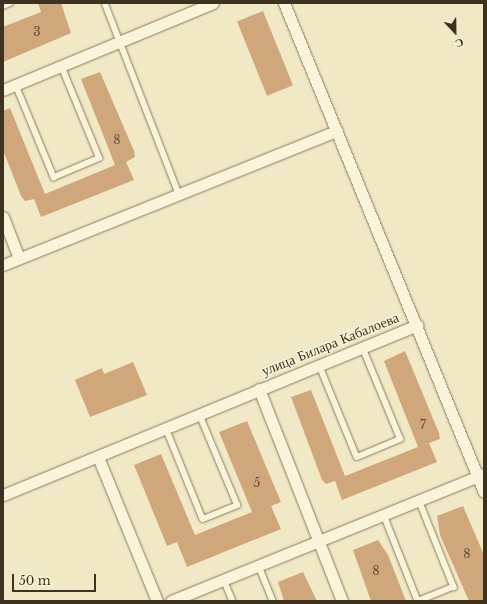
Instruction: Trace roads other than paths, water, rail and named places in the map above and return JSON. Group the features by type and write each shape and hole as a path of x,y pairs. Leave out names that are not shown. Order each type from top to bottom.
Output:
{"street":[{"path":"3,90 213,3"},
{"path":"284,3 417,325"},
{"path":"3,265 337,131"},
{"path":"3,217 19,258"},
{"name":"улица Билара Кабалоева","path":"3,495 417,325 481,476 484,492"},
{"name":"улица Билара Кабалоева","path":"259,389 342,601"},
{"path":"98,457 157,601"},
{"path":"171,601 481,476"}],"lane":[{"path":"3,6 10,3"},
{"path":"105,3 179,194"},
{"path":"16,85 54,177 93,161 99,158 61,66"},
{"path":"319,364 357,457 400,440 362,347"},
{"path":"166,428 203,519 237,505 199,414"},
{"path":"384,515 419,601 454,588 419,500"},
{"path":"259,566 273,601"},
{"path":"224,580 233,601"}]}
